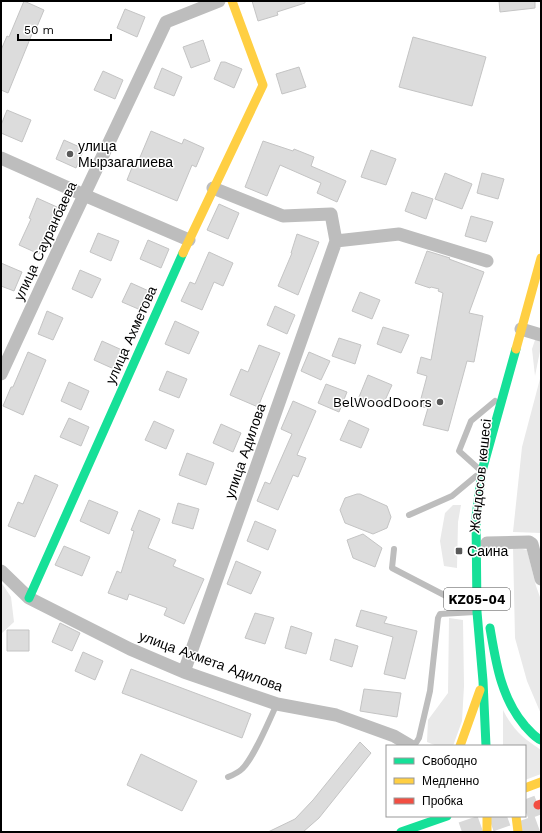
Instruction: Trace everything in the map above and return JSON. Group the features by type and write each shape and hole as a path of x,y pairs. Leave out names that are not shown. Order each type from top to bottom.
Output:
{"main road":[{"name":"улица Ахметова","path":"29,598 189,240 264,85 232,1"},
{"name":"Жандосов көшесі","path":"486,745 483,681 477,612 476,517 482,471 541,258"},
{"name":"Жандосов көшесі","path":"492,472 504,394"},
{"name":"Жандосов көшесі","path":"483,681 488,619 501,683 508,703 524,725 541,740"},
{"path":"460,745 483,681"},
{"path":"526,788 541,782"},
{"path":"398,830 444,817"},
{"path":"487,817 487,832"},
{"path":"516,817 518,832"},
{"path":"398,830 406,820"},
{"path":"432,821 450,826"}],"street":[{"name":"улица Сауранбаева","path":"1,374 166,22 219,1"},
{"path":"1,158 189,240"},
{"path":"213,188 283,216 331,214 336,241 400,234 488,261"},
{"name":"улица Адилова","path":"184,672 336,241"},
{"path":"521,329 541,335"},
{"path":"487,543 529,542 532,544 541,579"},
{"path":"1,571 29,598"},
{"name":"улица Ахмета Адилова","path":"29,598 130,649 184,672 277,704 336,715 394,736 409,745"}],"lane":[{"path":"409,515 452,496 482,471 459,451 460,445 471,421 504,394"},
{"path":"394,549 392,568 477,612"},
{"path":"415,745 419,738 430,691 438,618 440,614 477,612"},
{"path":"228,777 236,774 243,768 254,750 277,704"}],"shaded area":[{"path":"541,339 535,376 532,349 535,340"},
{"path":"541,375 541,533 513,532 522,447"},
{"path":"453,505 461,505 458,522 457,568 444,566 440,541 445,513"},
{"path":"513,547 527,550 541,600 541,714 527,681 515,638"},
{"path":"1,582 11,597 14,622 1,634"},
{"path":"449,618 463,620 464,686 462,721 453,745 434,745 427,742 428,720 448,693"},
{"path":"503,710 519,733 541,750 541,774 526,780 526,745 503,745"}],"building":[{"path":"24,1 44,10 36,29 34,29 8,93 1,90 1,50 7,36 9,37"},
{"path":"252,1 305,1 305,3 277,12 278,15 258,21"},
{"path":"499,1 535,1 535,8 500,12"},
{"path":"125,9 145,17 137,37 117,28"},
{"path":"413,37 486,57 472,106 399,87"},
{"path":"203,40 210,61 191,68 183,47"},
{"path":"221,62 225,62 242,69 234,88 214,79"},
{"path":"299,67 306,87 282,94 276,74"},
{"path":"162,68 182,77 174,96 154,88"},
{"path":"103,71 123,80 115,99 94,90"},
{"path":"7,110 31,120 22,142 1,133 1,125"},
{"path":"151,131 182,144 184,139 204,148 196,167 192,165 177,201 127,180 135,160 138,162"},
{"name":"улица Мырзагалиева","path":"64,140 84,149 76,168 56,159"},
{"path":"263,141 293,151 294,149 314,157 311,166 346,181 337,202 317,193 321,183 280,165 267,196 245,187"},
{"path":"371,150 396,159 386,185 361,177"},
{"path":"445,173 472,184 462,209 435,199"},
{"path":"482,173 504,179 498,199 477,193"},
{"path":"412,192 433,199 426,219 405,211"},
{"path":"37,198 57,207 46,234 48,235 39,254 19,245 31,219 29,218"},
{"path":"219,204 239,213 228,239 207,230"},
{"path":"471,216 493,222 486,242 465,236"},
{"path":"98,233 119,241 111,261 90,252"},
{"path":"297,234 319,242 298,295 278,286 292,253"},
{"path":"148,240 169,249 161,268 140,259"},
{"path":"427,251 450,258 449,259 484,272 469,313 483,316 474,362 467,361 448,431 423,425 428,408 419,406 427,376 417,373 421,357 431,360 443,293 438,291 439,289 430,288 415,283"},
{"path":"209,252 233,263 223,286 214,282 202,310 181,301 190,282 195,284"},
{"path":"1,263 22,272 14,291 1,286"},
{"path":"80,270 101,279 92,298 72,289"},
{"path":"131,283 151,292 143,311 122,302"},
{"path":"360,292 380,300 372,319 352,311"},
{"path":"275,306 295,315 287,334 267,325"},
{"path":"47,311 63,318 53,340 38,334"},
{"path":"175,321 199,332 189,354 165,344"},
{"path":"383,327 409,335 401,353 377,344"},
{"path":"339,338 361,345 355,364 332,356"},
{"path":"102,341 122,350 114,369 94,360"},
{"path":"259,345 280,353 258,407 230,395 241,369 248,372"},
{"path":"28,352 46,360 23,415 3,406"},
{"path":"309,352 330,361 321,380 301,371"},
{"path":"167,371 187,379 179,398 159,390"},
{"path":"368,375 392,385 382,407 359,397"},
{"path":"69,382 89,391 81,410 61,401"},
{"path":"326,384 347,392 339,412 318,403"},
{"path":"293,401 316,411 297,455 306,458 298,477 293,475 278,510 257,501 265,482 270,484 292,434 281,429"},
{"path":"69,418 89,427 81,446 60,437"},
{"path":"349,420 369,429 361,448 340,440"},
{"path":"154,421 174,430 166,449 145,440"},
{"path":"221,424 241,433 233,452 213,443"},
{"path":"187,453 214,463 206,485 179,475"},
{"path":"35,475 58,485 35,537 8,526 18,502 23,504"},
{"path":"357,494 387,506 391,517 387,528 373,534 345,523 340,510 345,498"},
{"path":"89,500 118,512 109,534 80,521"},
{"path":"178,503 199,509 193,529 172,523"},
{"path":"139,510 160,519 148,548 176,560 173,566 204,579 184,624 164,615 167,608 129,594 127,600 108,593 117,571 121,573 134,531 131,530"},
{"path":"255,521 276,530 268,550 247,541"},
{"path":"363,534 382,548 375,567 353,558 347,540"},
{"path":"64,546 90,557 82,576 55,565"},
{"path":"236,561 261,572 251,594 227,584"},
{"path":"361,610 387,617 384,623 417,631 405,679 384,674 393,637 356,626"},
{"path":"255,613 274,618 265,644 245,638"},
{"path":"60,623 80,633 72,651 52,642"},
{"path":"291,626 312,633 306,654 285,648"},
{"path":"7,630 29,630 29,651 7,651"},
{"path":"335,639 358,646 352,667 330,660"},
{"path":"83,652 103,661 95,680 75,671"},
{"path":"131,669 251,714 242,738 122,693"},
{"path":"364,689 401,693 397,717 360,711"},
{"path":"360,742 371,753 319,818 303,832 268,832 295,819 313,800"},
{"path":"141,754 197,781 182,811 127,785"}],"tunnel":[{"path":"526,810 538,805"},
{"path":"462,832 504,817"},
{"path":"519,832 541,824"}],"traffic: fast":[{"path":"29,598 183,253"},
{"path":"486,745 483,681 477,612 476,517 482,471 516,349"},
{"path":"490,628 497,667 510,704 525,726 534,736 541,740"},
{"path":"401,832 444,817"}],"traffic: slow":[{"path":"183,253 263,85 232,1"},
{"path":"516,349 541,258"},
{"path":"460,745 480,690"},
{"path":"526,788 541,782"},
{"path":"487,817 487,832"},
{"path":"516,817 518,832"}],"place":[{"name":"улица Мырзагалиева","path":"70,154"},
{"name":"BelWoodDoors","path":"440,402"},
{"name":"Саина","path":"459,551"}]}
